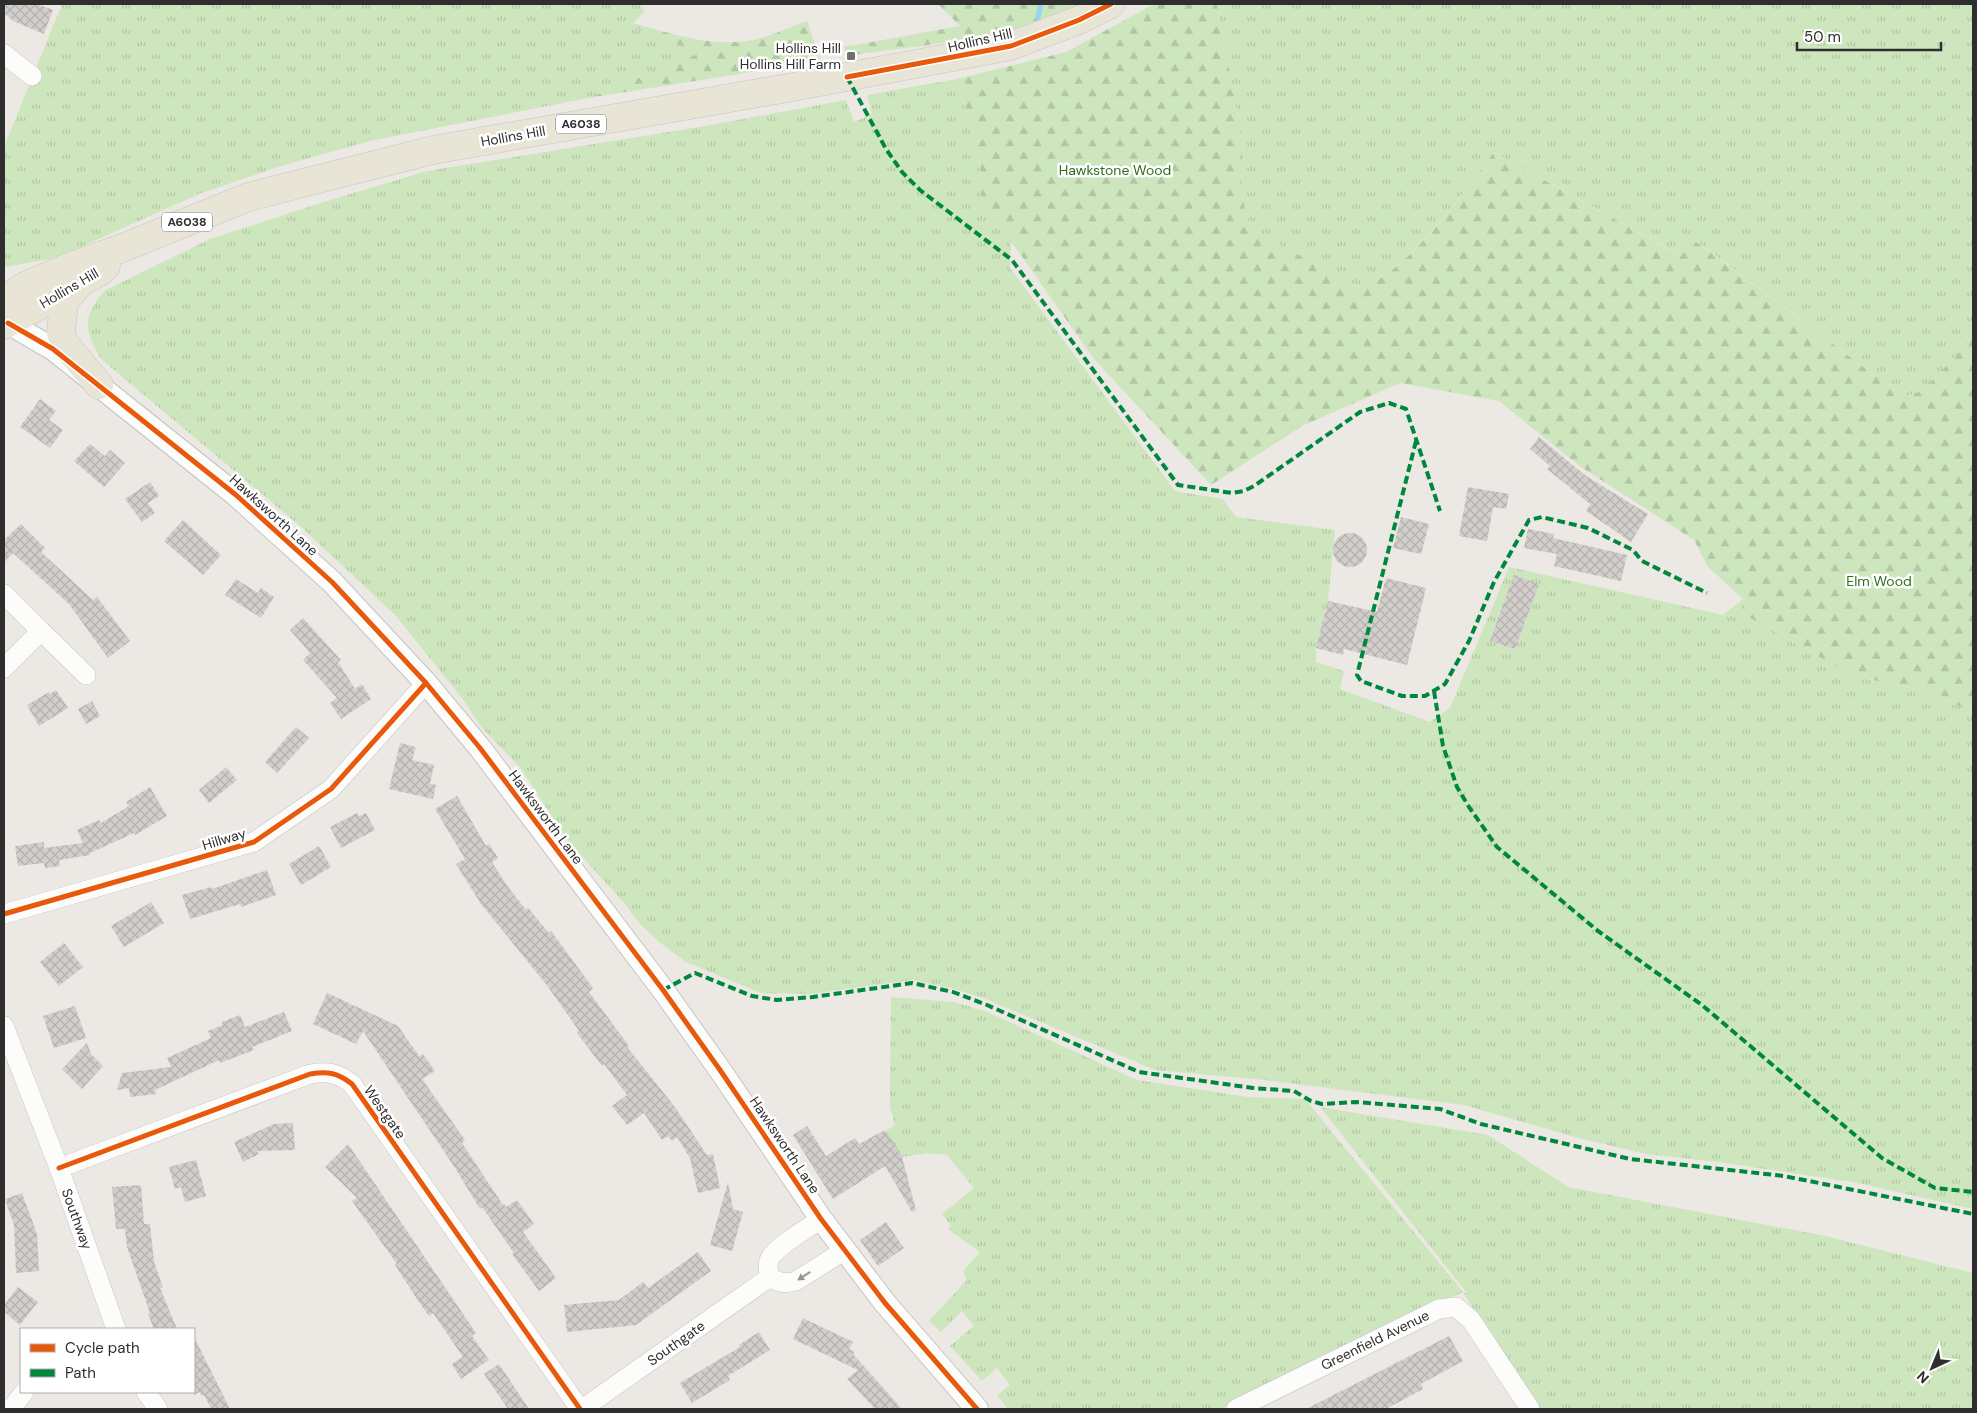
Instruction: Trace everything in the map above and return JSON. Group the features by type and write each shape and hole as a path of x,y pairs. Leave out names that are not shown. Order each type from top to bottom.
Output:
{"main road":[{"name":"Hollins Hill","path":"5,317 34,282 248,197 433,150 793,87 1011,46 1079,20 1111,4"},
{"name":"Hollins Hill","path":"5,317 80,282 101,270 125,247"},
{"path":"80,282 64,302 61,332 64,343 99,385"}],"street":[{"path":"4,54 32,76"},
{"name":"Hawksworth Lane","path":"5,317 44,342 236,495 324,575 426,683 480,748 663,990 822,1218 885,1303 977,1409"},
{"path":"4,594 86,675"},
{"path":"4,668 41,631"},
{"name":"Hillway","path":"4,914 254,842 331,789 426,683"},
{"name":"Southway","path":"4,1026 59,1168 113,1328"},
{"name":"Westgate","path":"59,1168 310,1074 331,1072 342,1076 352,1084 581,1409"},
{"path":"822,1218 776,1251 770,1258 767,1267 770,1277 777,1282 788,1284 796,1281 845,1250"},
{"name":"Southgate","path":"581,1409 770,1277"},
{"name":"Greenfield Avenue","path":"1236,1409 1438,1309 1456,1307 1472,1320 1530,1409"},
{"path":"11,1409 23,1393"},
{"path":"147,1393 158,1409"}],"green space":[{"path":"62,4 638,4 645,11 633,23 633,27 702,53 588,98 370,141 278,167 199,194 56,258 4,267 4,147"},
{"path":"938,4 1080,4 1026,26 997,33 847,56 844,47 960,26"},
{"name":"Hawkstone Wood","path":"1154,4 1217,4 1243,143 1241,193 1250,228 1357,287 1375,281 1394,269 1413,251 1451,209 1494,152 1681,256 1694,240 1898,393 1907,396 1922,391 1973,338 1973,713 1928,691 1853,676 1747,616 1743,599 1708,567 1694,540 1578,465 1499,401 1400,383 1302,426 1211,485 1094,359 1011,241 983,207 979,153 957,79 1066,52"},
{"path":"1217,4 1973,4 1973,338 1922,391 1907,396 1898,393 1695,240 1682,256 1494,152 1432,231 1413,251 1375,281 1357,287 1250,228 1241,193 1243,143"},
{"path":"807,21 821,61 588,98 701,53 633,27 633,23 694,39 742,42 776,33"},
{"path":"957,79 979,153 983,207 1011,241 1010,268 1175,491 1223,499 1236,517 1335,530 1328,601 1316,648 1316,662 1344,671 1340,689 1430,722 1450,708 1509,567 1723,615 1743,599 1853,676 1928,691 1973,713 1973,1209 1853,1182 1718,1162 1646,1154 1578,1138 1464,1105 1255,1079 1155,1070 981,997 912,980 810,994 761,993 686,962 659,942 640,924 625,904 568,841 520,767 482,728 462,698 396,616 299,525 101,359 91,340 88,324 89,317 104,291 210,239 327,201 427,171 705,126 846,100 854,122 872,114 867,95"},
{"path":"891,997 954,1002 985,1011 1137,1080 1248,1097 1305,1099 1463,1292 1221,1409 1008,1409 997,1395 1010,1385 997,1368 982,1381 950,1346 974,1326 962,1311 941,1332 929,1321 967,1280 963,1271 980,1252 948,1229 951,1226 942,1214 974,1188 947,1155 927,1153 903,1157 886,1131 895,1125 890,1107"},
{"path":"1320,1107 1488,1135 1568,1187 1825,1236 1973,1273 1973,1409 1540,1409 1464,1294 1466,1292"}],"building":[{"path":"4,4 37,4 53,10 44,34 13,21 4,13"},
{"path":"40,399 56,411 49,420 63,430 50,448 20,427"},
{"path":"1539,437 1586,476 1648,514 1631,542 1586,511 1590,504 1547,469 1550,466 1530,449"},
{"path":"90,444 105,456 110,450 125,463 104,487 74,461"},
{"path":"150,482 159,496 148,503 155,513 142,522 125,499"},
{"path":"1468,487 1509,494 1506,509 1493,507 1487,541 1459,536"},
{"path":"1401,517 1429,524 1421,554 1393,548"},
{"path":"183,520 221,555 203,575 164,541"},
{"path":"21,524 45,548 41,552 93,600 97,597 130,641 108,658 69,604 13,553 4,563 4,540"},
{"path":"1528,529 1554,534 1553,538 1627,555 1621,581 1554,566 1557,554 1524,548"},
{"path":"1350,533 1362,538 1367,550 1362,562 1350,567 1338,562 1333,550 1338,538"},
{"path":"1514,575 1539,584 1515,649 1490,641"},
{"path":"1386,578 1426,588 1407,665 1344,649 1343,655 1316,648 1328,601 1377,612"},
{"path":"236,579 258,593 261,588 274,597 261,618 225,595"},
{"path":"303,618 341,660 338,662 355,689 362,684 371,699 341,719 330,703 337,698 303,660 310,653 290,630"},
{"path":"56,690 68,708 39,726 27,705"},
{"path":"92,701 100,716 86,724 78,709"},
{"path":"296,727 309,738 277,773 265,762"},
{"path":"400,743 416,747 412,760 434,765 430,784 436,785 433,799 389,789"},
{"path":"226,767 237,780 209,803 199,790"},
{"path":"150,787 167,816 135,835 134,833 90,853 90,855 59,860 60,866 45,868 44,863 18,866 15,846 44,842 44,848 83,843 77,830 99,820 101,823 129,806 126,802"},
{"path":"457,796 486,846 489,844 498,858 492,862 508,887 526,910 528,908 549,933 551,931 593,988 589,992 629,1046 627,1047 675,1107 707,1155 713,1154 720,1188 698,1193 690,1158 677,1137 672,1141 668,1136 662,1140 644,1113 627,1125 612,1106 627,1095 604,1064 602,1066 577,1033 579,1031 549,988 481,904 456,864 465,859 435,809"},
{"path":"357,813 359,816 366,813 375,830 341,848 330,827"},
{"path":"319,846 331,867 301,885 289,864"},
{"path":"267,870 276,895 241,907 240,904 190,919 182,895 211,887 212,889"},
{"path":"151,902 164,923 124,947 111,926"},
{"path":"64,943 83,967 59,986 40,962"},
{"path":"327,993 398,1026 419,1056 423,1054 435,1071 422,1079 465,1140 462,1143 503,1205 506,1207 517,1200 534,1224 523,1232 556,1278 539,1291 512,1254 514,1253 482,1207 480,1209 455,1168 363,1031 356,1044 313,1024"},
{"path":"75,1006 86,1038 54,1048 43,1016"},
{"path":"284,1012 292,1031 252,1047 254,1050 220,1063 219,1060 155,1090 156,1094 130,1097 129,1088 117,1090 122,1073 171,1067 167,1058 211,1038 208,1031 223,1025 222,1022 240,1015 245,1027"},
{"path":"87,1043 91,1054 103,1066 82,1089 62,1069"},
{"path":"293,1123 295,1150 257,1151 259,1154 243,1162 234,1142 274,1124"},
{"path":"807,1126 826,1156 855,1138 859,1144 885,1130 901,1153 916,1210 912,1212 885,1166 833,1199 793,1135"},
{"path":"348,1144 476,1333 472,1336 489,1360 461,1379 452,1364 463,1357 433,1313 429,1316 419,1302 395,1265 397,1264 352,1201 357,1198 325,1167"},
{"path":"196,1160 206,1196 185,1202 181,1187 175,1189 169,1167"},
{"path":"728,1182 733,1209 743,1212 732,1251 710,1245"},
{"path":"141,1185 144,1224 150,1224 154,1262 163,1287 160,1288 177,1328 154,1328 127,1247 125,1229 116,1229 112,1187"},
{"path":"22,1193 37,1234 39,1271 16,1273 14,1225 5,1199"},
{"path":"886,1222 904,1248 878,1266 860,1240"},
{"path":"698,1252 711,1271 636,1325 567,1332 564,1305 619,1300 643,1282 648,1288"},
{"path":"18,1287 38,1302 20,1325 4,1312 4,1305"},
{"path":"803,1318 853,1342 849,1349 855,1352 853,1354 902,1409 875,1409 847,1379 858,1370 793,1339"},
{"path":"759,1332 770,1350 728,1376 730,1380 692,1403 680,1383 740,1347 739,1345"},
{"path":"1449,1336 1463,1361 1421,1384 1423,1389 1386,1409 1306,1409"},
{"path":"195,1339 230,1409 211,1409 204,1395 201,1396 200,1392 194,1395"},
{"path":"499,1364 529,1409 508,1409 484,1374"}],"waterway":[{"path":"1038,17 1041,4"}],"marked path":[{"path":"847,77 886,149 902,172 920,190 1012,260 1178,485 1232,493 1244,491 1360,412 1389,403 1406,409 1440,511"},
{"path":"1416,441 1357,675 1361,681 1402,696 1425,696 1445,684 1469,641 1494,582 1529,520 1542,517 1588,528 1633,550 1642,561 1707,593"},
{"path":"1434,691 1443,746 1457,787 1497,847 1598,931 1702,1005 1882,1158 1935,1188 1973,1192"},
{"path":"663,990 695,973 752,996 777,1000 813,997 912,983 953,992 987,1005 1139,1072 1253,1088 1294,1091 1311,1101 1322,1104 1356,1102 1440,1109 1481,1124 1630,1159 1784,1176 1973,1214"}],"cycle path":[{"path":"847,77 1011,46 1079,20 1111,4"},
{"path":"8,323 53,349 236,495 332,582 426,683 480,748 663,990 821,1219 885,1303 977,1409"},
{"path":"4,914 254,842 331,789 426,683"},
{"path":"59,1168 310,1074 328,1073 342,1077 352,1084 580,1409"}],"place":[{"name":"Hollins Hill Hollins Hill Farm","path":"851,56"}],"park label":[{"name":"Elm Wood","path":"1879,581"}]}
